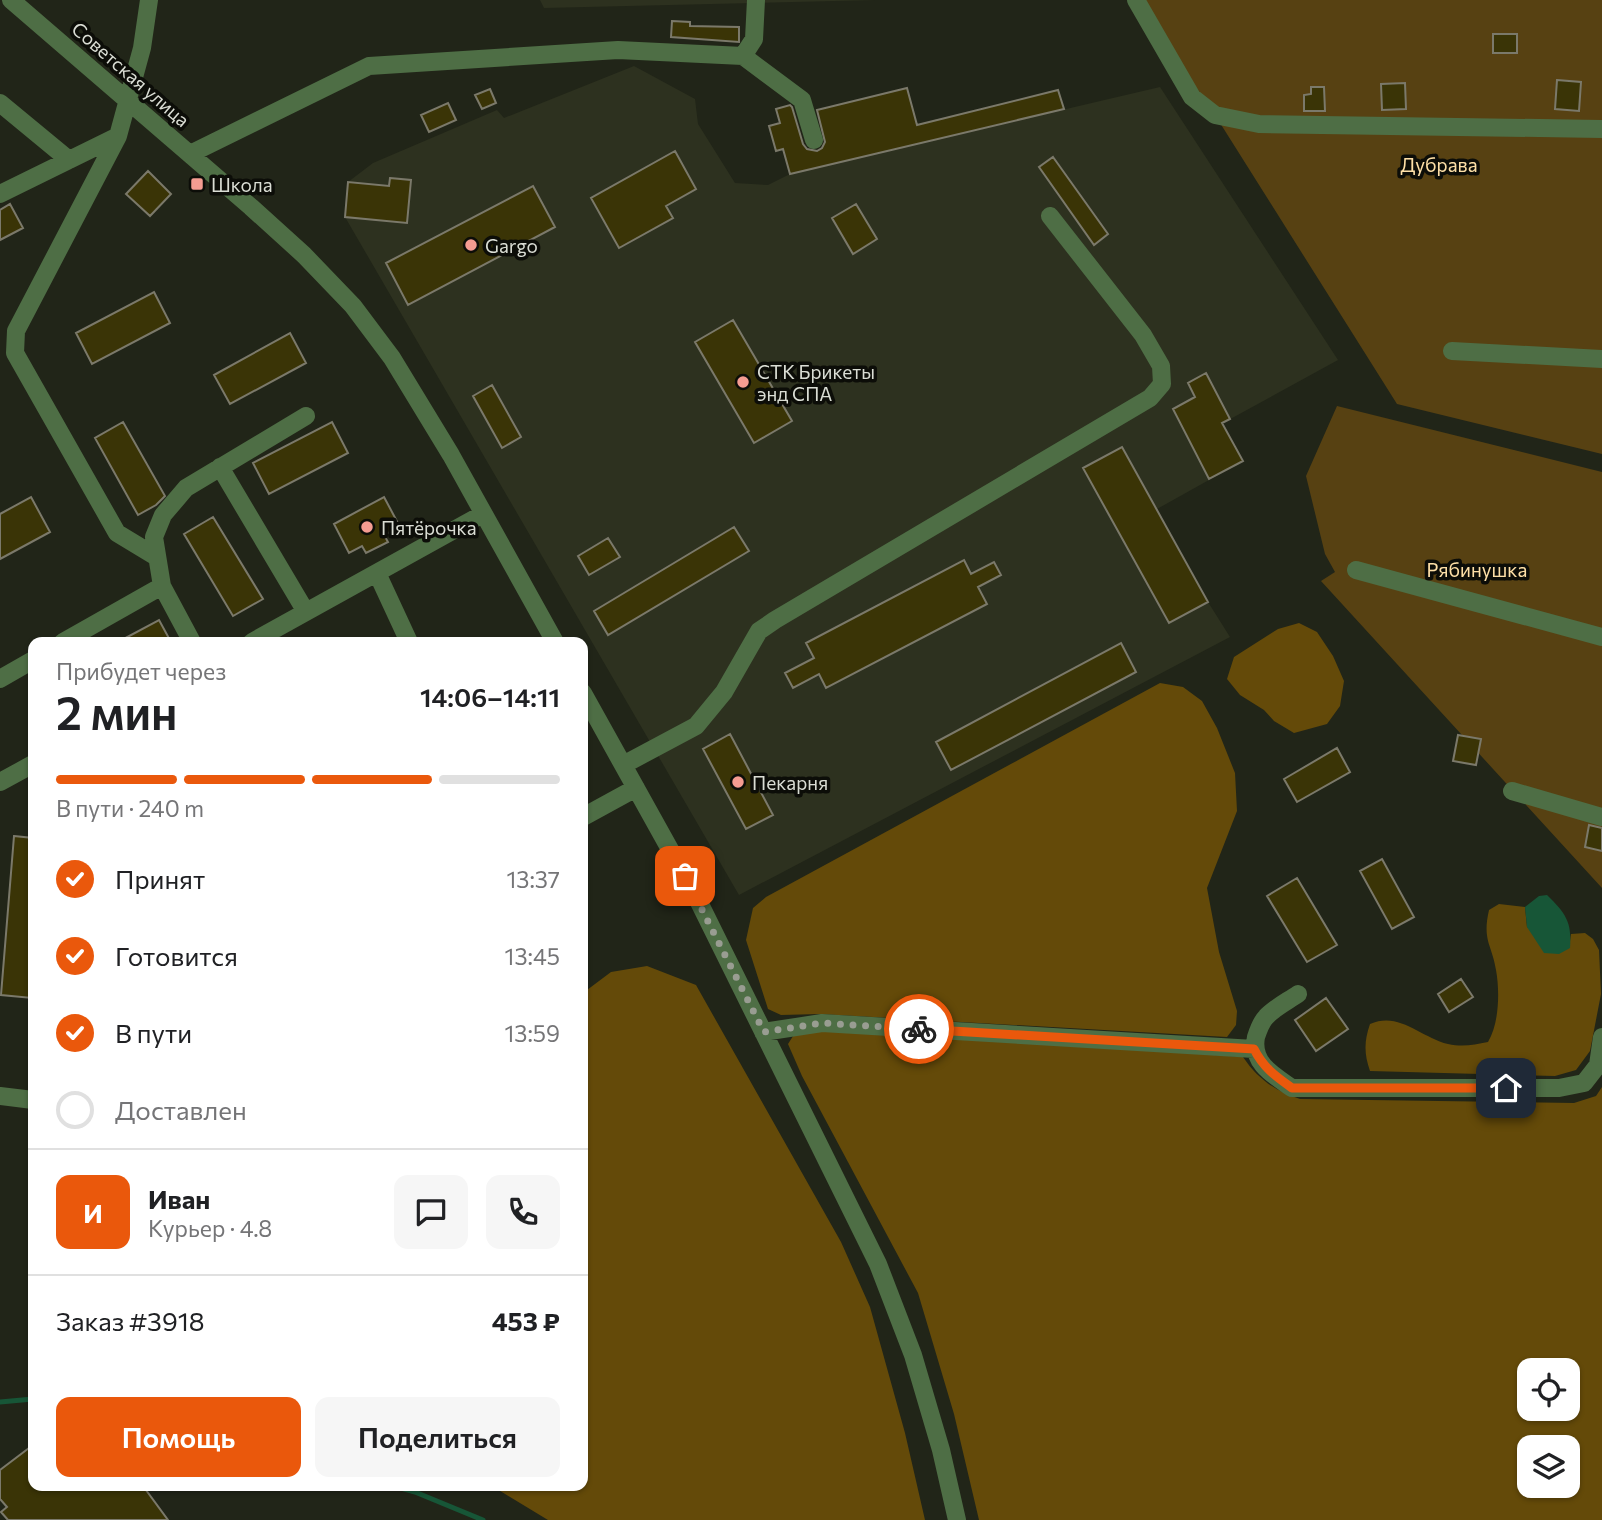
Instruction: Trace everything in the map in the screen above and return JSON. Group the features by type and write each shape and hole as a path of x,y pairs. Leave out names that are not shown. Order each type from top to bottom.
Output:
{"street":[{"name":"Советская улица","path":"11,0 304,255 353,306 392,358 451,455 552,637"},
{"path":"0,356 16,331 118,136 142,48 149,0"},
{"path":"743,56 754,39 756,0"},
{"path":"1136,0 1192,97 1215,115 1259,124 1602,129"},
{"path":"190,154 369,66 618,50 743,56 802,100 814,140"},
{"path":"0,103 69,160"},
{"path":"0,194 118,136"},
{"path":"623,765 696,726 724,692 759,631 1150,398 1162,384 1161,366 1143,335 1050,216"},
{"path":"16,331 15,353 117,533 155,556"},
{"path":"1452,351 1602,359"},
{"path":"189,637 162,586 155,556 154,537 163,515 186,488 306,416"},
{"path":"220,467 306,612"},
{"path":"261,637 483,514"},
{"path":"1356,570 1602,637"},
{"path":"377,573 408,637"},
{"path":"72,637 162,586"},
{"path":"0,679 28,663"},
{"path":"588,702 697,898 878,1264 913,1355 941,1450 957,1520"},
{"path":"0,782 28,767"},
{"path":"588,814 636,788"},
{"path":"1512,791 1602,817"},
{"path":"1298,994 1265,1018 1257,1032 1254,1049 1267,1069 1292,1088 1559,1088 1584,1083 1598,1065 1602,1037"},
{"path":"764,1032 822,1023 1254,1049"},
{"path":"0,1096 28,1099"}],"shaded area":[{"path":"540,0 876,0 544,8"},
{"path":"634,66 695,99 698,124 735,183 768,185 790,174 1160,87 1338,360 1223,423 1243,461 1157,509 1230,637 739,895 345,217 348,182 373,163 497,110 504,118"},
{"path":"1299,623 1317,632 1333,656 1344,681 1340,706 1327,724 1294,733 1240,695 1227,679 1234,657 1278,629"},
{"path":"1160,683 1183,687 1202,701 1217,728 1235,773 1237,811 1207,888 1219,952 1237,1011 1236,1025 1227,1037 820,1014 781,1015 768,1009 746,940 753,908 766,897"},
{"path":"1547,895 1563,913 1570,931 1570,948 1559,954 1544,953 1527,927 1525,907 1539,896"},
{"path":"1499,904 1525,907 1527,927 1569,948 1571,934 1585,933 1593,939 1599,950 1601,994 1590,1051 1576,1070 1555,1076 1370,1071 1366,1053 1367,1036 1370,1024 1381,1021 1409,1026 1448,1044 1488,1042 1496,1017 1498,988 1487,936 1487,920 1489,910"},
{"path":"647,966 696,985 841,1242 870,1307 905,1433 925,1520 548,1520 500,1491 588,1491 588,989 611,972"},
{"path":"823,1027 1243,1057 1268,1083 1300,1099 1574,1103 1596,1096 1602,1087 1602,1520 979,1520 954,1414 918,1293 802,1076 788,1044 795,1033"}],"green space":[{"name":"Дубрава","path":"1136,0 1602,0 1602,454 1397,404 1215,115"},
{"name":"Рябинушка","path":"1337,406 1602,472 1602,888 1321,581 1335,572 1325,554 1306,476"}],"building":[{"path":"672,21 690,22 690,26 739,27 739,42 671,37"},
{"path":"1493,34 1517,34 1517,53 1493,53"},
{"path":"1557,80 1581,82 1579,111 1555,109"},
{"path":"1405,83 1406,109 1382,110 1381,84"},
{"path":"1311,87 1324,87 1325,111 1304,111 1304,95 1311,94"},
{"path":"907,88 917,125 1058,90 1064,109 790,174 783,149 776,151 769,126 780,123 776,109 790,105 792,107 803,144 807,149 817,151 825,142 817,110"},
{"path":"490,89 496,103 482,109 475,95"},
{"path":"448,103 456,120 429,132 421,115"},
{"path":"675,151 696,189 666,206 673,218 619,248 591,198"},
{"path":"1053,157 1108,234 1094,245 1039,167"},
{"path":"148,171 171,194 150,216 126,194"},
{"path":"390,178 411,180 407,223 345,217 348,182 389,186"},
{"name":"Gargo","path":"533,186 555,227 408,305 386,263"},
{"path":"10,204 23,228 0,240 0,210"},
{"path":"856,204 877,239 853,254 832,218"},
{"path":"154,292 170,323 92,364 76,333"},
{"name":"СТК Брикеты энд СПА","path":"733,320 792,421 754,443 695,342"},
{"path":"290,333 306,363 230,404 214,375"},
{"path":"1206,373 1230,419 1222,423 1243,461 1209,479 1173,409 1195,397 1188,383"},
{"path":"492,385 521,437 502,448 473,396"},
{"path":"123,422 165,496 156,505 138,515 95,438"},
{"path":"332,422 348,453 269,494 253,463"},
{"path":"1122,447 1208,602 1169,623 1083,468"},
{"path":"31,497 50,532 0,559 0,514"},
{"path":"384,497 400,527 384,535 388,542 366,553 362,546 349,553 334,524"},
{"path":"213,517 263,599 233,616 184,534"},
{"path":"734,527 749,551 608,635 594,611"},
{"path":"608,538 620,557 589,575 578,556"},
{"path":"964,560 971,574 994,562 1001,575 978,587 987,604 826,688 819,674 793,688 785,673 814,658 806,643"},
{"path":"159,620 168,637 127,637"},
{"path":"1121,643 1136,672 951,770 936,742"},
{"name":"Пекарня","path":"730,734 773,815 746,829 703,749"},
{"path":"1458,735 1481,739 1476,765 1453,761"},
{"path":"1337,748 1350,772 1297,802 1284,779"},
{"path":"1589,825 1602,828 1602,851 1585,847"},
{"path":"14,836 28,837 28,998 1,995"},
{"path":"1382,859 1414,917 1392,929 1360,871"},
{"path":"1297,878 1337,945 1307,962 1267,896"},
{"path":"1461,979 1473,997 1449,1012 1438,994"},
{"path":"1326,998 1348,1029 1316,1051 1295,1020"},
{"path":"28,1449 28,1491 147,1491 168,1520 8,1520 1,1512 7,1507 0,1499 0,1470"}],"waterway":[{"path":"0,1402 28,1399"},
{"path":"412,1491 483,1520"}],"way so far":[{"path":"685,876 764,1032 822,1023 919,1029"}],"place":[{"name":"Школа","path":"197,184"},
{"name":"Gargo","path":"471,245"},
{"name":"СТК Брикеты энд СПА","path":"743,382"},
{"name":"Пятёрочка","path":"367,527"},
{"name":"Пекарня","path":"738,782"}],"route":[{"path":"919,1029 1254,1049 1261,1063 1292,1088 1506,1088"}]}
